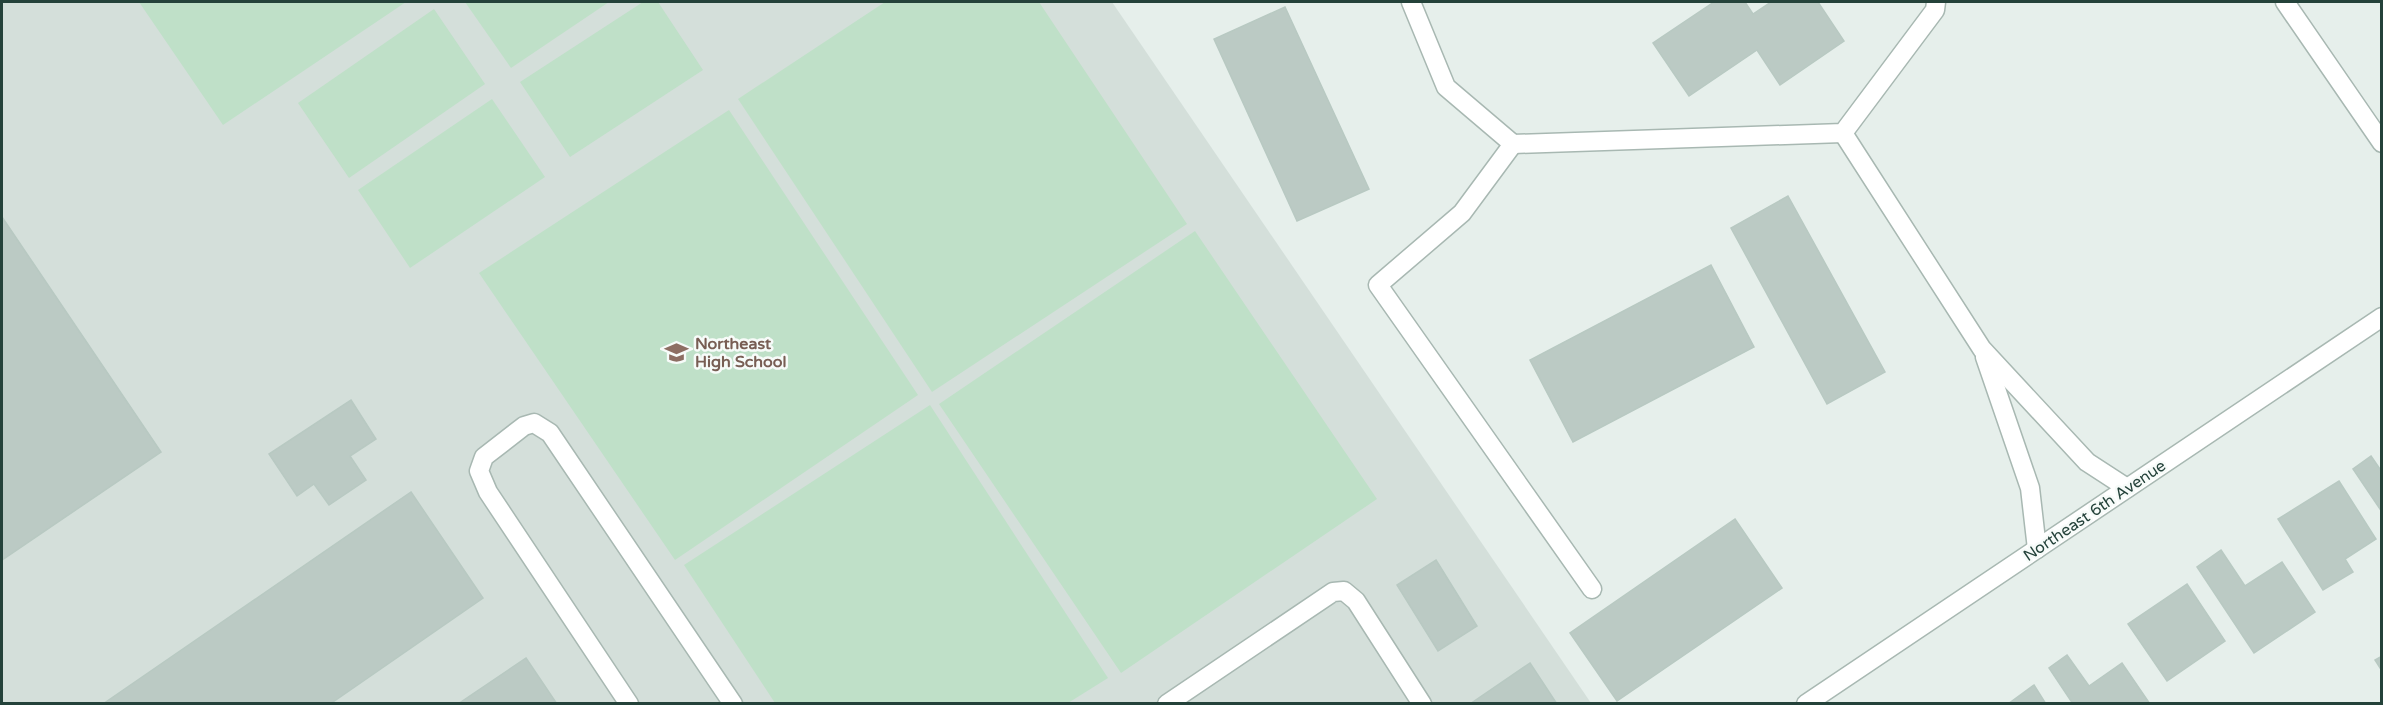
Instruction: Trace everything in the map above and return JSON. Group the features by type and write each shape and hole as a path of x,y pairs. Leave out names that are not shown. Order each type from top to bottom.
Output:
{"street":[{"path":"1411,2 1446,87 1513,144 1843,133"},
{"path":"1843,133 1935,10 1936,2"},
{"path":"2285,2 2382,143"},
{"path":"1843,133 1982,350 2088,462 2127,488"},
{"path":"1513,144 1462,213 1378,285 1592,589"},
{"name":"Northeast 6th Avenue","path":"1806,704 2382,317"},
{"path":"1982,350 2030,488 2037,549"},
{"path":"629,704 488,492 479,471 484,457 524,426 534,423 550,433 734,704"},
{"path":"1167,704 1333,592 1344,591 1356,602 1422,704"}],"shaded area":[{"name":"Northeast High School","path":"2,2 1112,2 1591,703 2,703"}],"green space":[{"path":"139,2 406,2 223,125"},
{"path":"465,2 609,2 511,68"},
{"path":"643,2 658,2 703,70 570,157 520,82"},
{"path":"885,2 1039,2 1187,224 932,392 738,99"},
{"path":"434,9 485,84 349,178 298,103"},
{"path":"492,99 545,177 410,268 358,190"},
{"path":"729,110 918,395 675,560 479,273"},
{"path":"1195,231 1377,499 1121,673 939,404"},
{"path":"930,405 1108,678 1068,703 775,703 684,565"}],"building":[{"path":"1714,2 1745,2 1753,14 1771,2 1818,2 1844,41 1780,85 1757,50 1689,96 1653,43"},
{"path":"1285,7 1369,189 1297,221 1214,39"},
{"path":"1788,196 1885,372 1827,404 1731,228"},
{"path":"2,217 161,452 2,560"},
{"path":"1711,265 1754,347 1573,442 1530,360"},
{"path":"351,400 376,439 350,456 366,480 329,505 314,484 297,496 269,454"},
{"path":"2371,456 2382,472 2382,512 2353,469"},
{"path":"2339,481 2376,539 2345,559 2353,572 2323,590 2278,519"},
{"path":"411,492 483,598 330,704 103,704"},
{"path":"1735,519 1782,588 1617,701 1570,633"},
{"path":"2221,550 2245,586 2282,562 2315,612 2254,653 2197,567"},
{"path":"1436,560 1477,626 1438,651 1397,585"},
{"path":"2187,584 2225,641 2167,681 2128,624"},
{"path":"2067,655 2089,686 2122,663 2150,704 2073,704 2049,668"},
{"path":"2382,656 2382,671 2375,660"},
{"path":"526,658 557,704 458,704"},
{"path":"1530,663 1557,704 1470,704"},
{"path":"2034,685 2046,704 2008,704"}],"place":[{"name":"Northeast High School","path":"677,352"}]}
